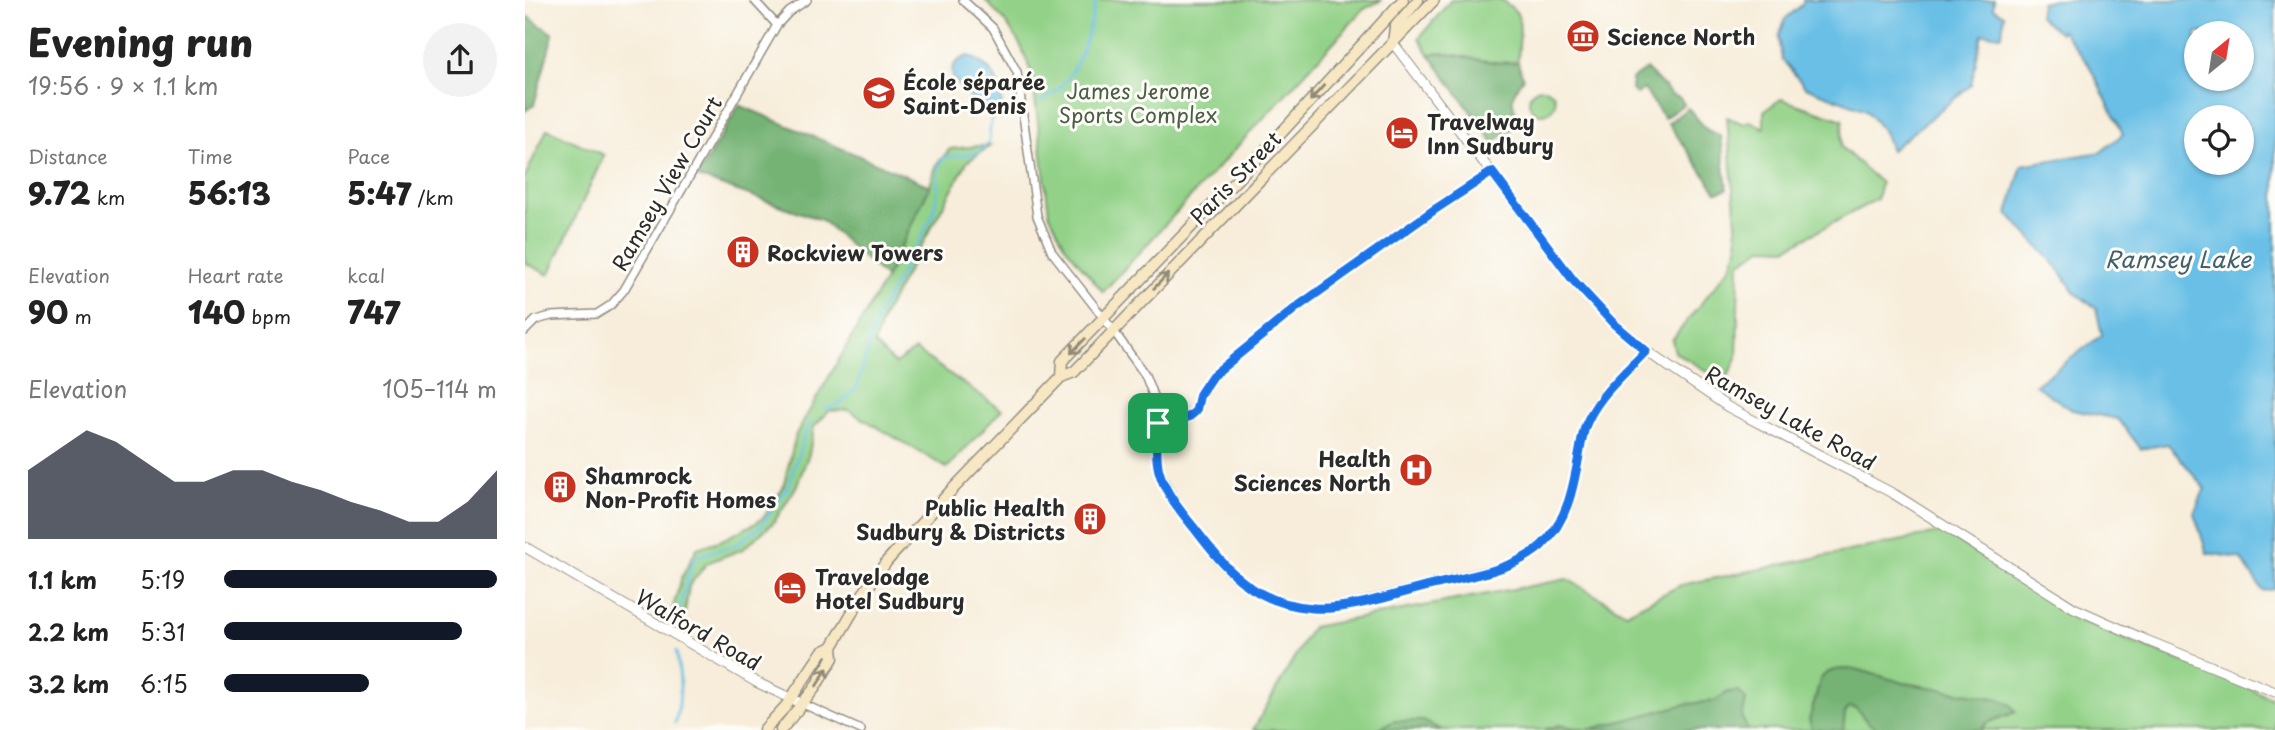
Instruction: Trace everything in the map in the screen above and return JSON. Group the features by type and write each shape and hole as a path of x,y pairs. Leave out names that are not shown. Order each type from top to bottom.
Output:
{"main road":[{"name":"Paris Street","path":"1061,377 1062,361 1272,143 1403,0"},
{"path":"1363,43 1376,38 1385,38 1393,43 1395,27 1418,0"},
{"name":"Paris Street","path":"764,730 791,700 822,652 832,647 863,594 887,561 949,493 1061,377 1074,372 1433,0"},
{"name":"Paris Street","path":"781,730 803,704 833,659 832,647"}],"street":[{"path":"754,0 777,25"},
{"name":"Ramsey View Court","path":"525,331 536,320 551,316 597,314 611,305 624,290 777,25 789,12 807,0"},
{"path":"963,0 993,28 1017,72 1037,216 1052,252 1145,375 1154,398 1158,423 1158,461 1165,486 1177,507 1218,560 1233,575 1264,596 1314,608 1344,606 1510,565 1539,548 1555,533 1563,516 1587,420 1602,398 1646,351"},
{"name":"Ramsey Lake Road","path":"1393,43 1573,280 1613,323 1646,351 1728,407 1894,494 2074,608 2275,692"},
{"path":"1158,423 1180,421 1190,416 1196,411 1200,394 1212,376 1297,307 1492,172"},
{"name":"Walford Road","path":"525,547 747,677 791,700 861,730"}],"green space":[{"name":"James Jerome Sports Complex","path":"985,0 1382,0 1364,9 1103,292 1065,246 1049,213 1032,74 1021,46 1005,21"},
{"path":"1451,0 1503,0 1513,9 1517,13 1520,26 1518,62 1429,54 1419,38"},
{"path":"525,15 553,34 534,105 525,111"},
{"path":"1443,53 1497,63 1518,62 1523,78 1514,95 1513,105 1522,122 1493,142 1429,54"},
{"path":"1646,69 1684,104 1664,118 1644,89 1636,94 1631,90 1632,79"},
{"path":"1542,88 1551,92 1555,101 1551,110 1542,114 1533,110 1529,101 1533,92"},
{"path":"1781,99 1843,120 1841,147 1881,183 1877,199 1787,248 1764,247 1739,263 1737,359 1725,382 1675,352 1672,340 1731,266 1738,247 1727,117 1744,124 1750,121 1764,128 1764,111"},
{"path":"739,105 930,186 886,278 822,220 697,177"},
{"path":"1688,108 1707,130 1721,136 1727,189 1717,192 1668,123"},
{"path":"547,129 604,155 549,275 525,263 525,177"},
{"path":"990,146 967,162 883,316 874,344 895,364 915,350 1002,410 947,468 848,410 829,411 814,427 809,454 796,487 774,522 743,549 707,563 689,586 683,624 670,617 682,577 697,548 722,540 756,523 764,517 783,488 796,434 886,278 930,186 936,165 950,149"},
{"path":"1943,532 2088,625 2231,680 2275,700 2275,730 1253,730 1312,627 1567,579 1626,613 1681,585"},
{"path":"1856,669 1904,683 2000,699 2011,705 2016,712 1987,723 1981,730 1879,730 1867,722 1856,708 1849,707 1845,713 1843,730 1812,730 1809,720 1821,678 1832,671"},
{"path":"1739,691 1746,700 1742,718 1748,730 1587,730 1686,704 1714,701 1728,692"},
{"path":"1394,721 1423,721 1442,730 1376,730"},
{"path":"1559,725 1587,730 1544,730"}],"water":[{"path":"1803,0 1994,0 1993,8 2004,15 2002,35 1982,34 1971,85 1891,150 1884,132 1866,110 1805,87 1782,59 1779,37 1785,19 1803,4"},
{"name":"Ramsey Lake","path":"2054,0 2275,0 2275,589 2263,591 2240,558 2207,553 2194,513 2205,488 2168,444 2141,449 2118,419 2072,410 2035,385 2102,335 2096,308 2075,293 2058,268 2008,214 2022,165 2101,152 2123,134 2089,65 2062,30 2060,33 2039,16 2041,3"},
{"path":"968,56 985,66 996,80 1001,98 1000,118 990,117 953,78 953,66"}],"waterway":[{"path":"1041,101 1053,94 1072,71 1085,43 1096,0"},
{"path":"1002,109 1006,110"},
{"path":"826,408 839,405 857,388 876,319 933,215 938,167 944,157 978,153 989,142 991,118"},
{"path":"679,610 692,563 698,556 735,545 762,525 788,487 811,422"},
{"path":"675,723 680,687 676,651"}],"place":[{"name":"Science North","path":"1583,36"},
{"name":"École séparée Saint-Denis","path":"879,93"},
{"name":"Travelway Inn Sudbury","path":"1402,133"},
{"name":"Rockview Towers","path":"743,252"},
{"name":"Health Sciences North","path":"1416,470"},
{"name":"Shamrock Non-Profit Homes","path":"560,487"},
{"name":"Public Health Sudbury & Districts","path":"1090,519"},
{"name":"Travelodge Hotel Sudbury","path":"790,588"}],"route":[{"path":"1492,172 1573,280 1613,323 1646,351 1602,398 1587,420 1576,473 1563,516 1555,533 1539,548 1510,565 1344,606 1314,608 1291,604 1264,596 1233,575 1177,507 1165,486 1159,470 1158,423 1180,421 1190,416 1196,411 1200,394 1212,376 1297,307 1492,172"}]}
